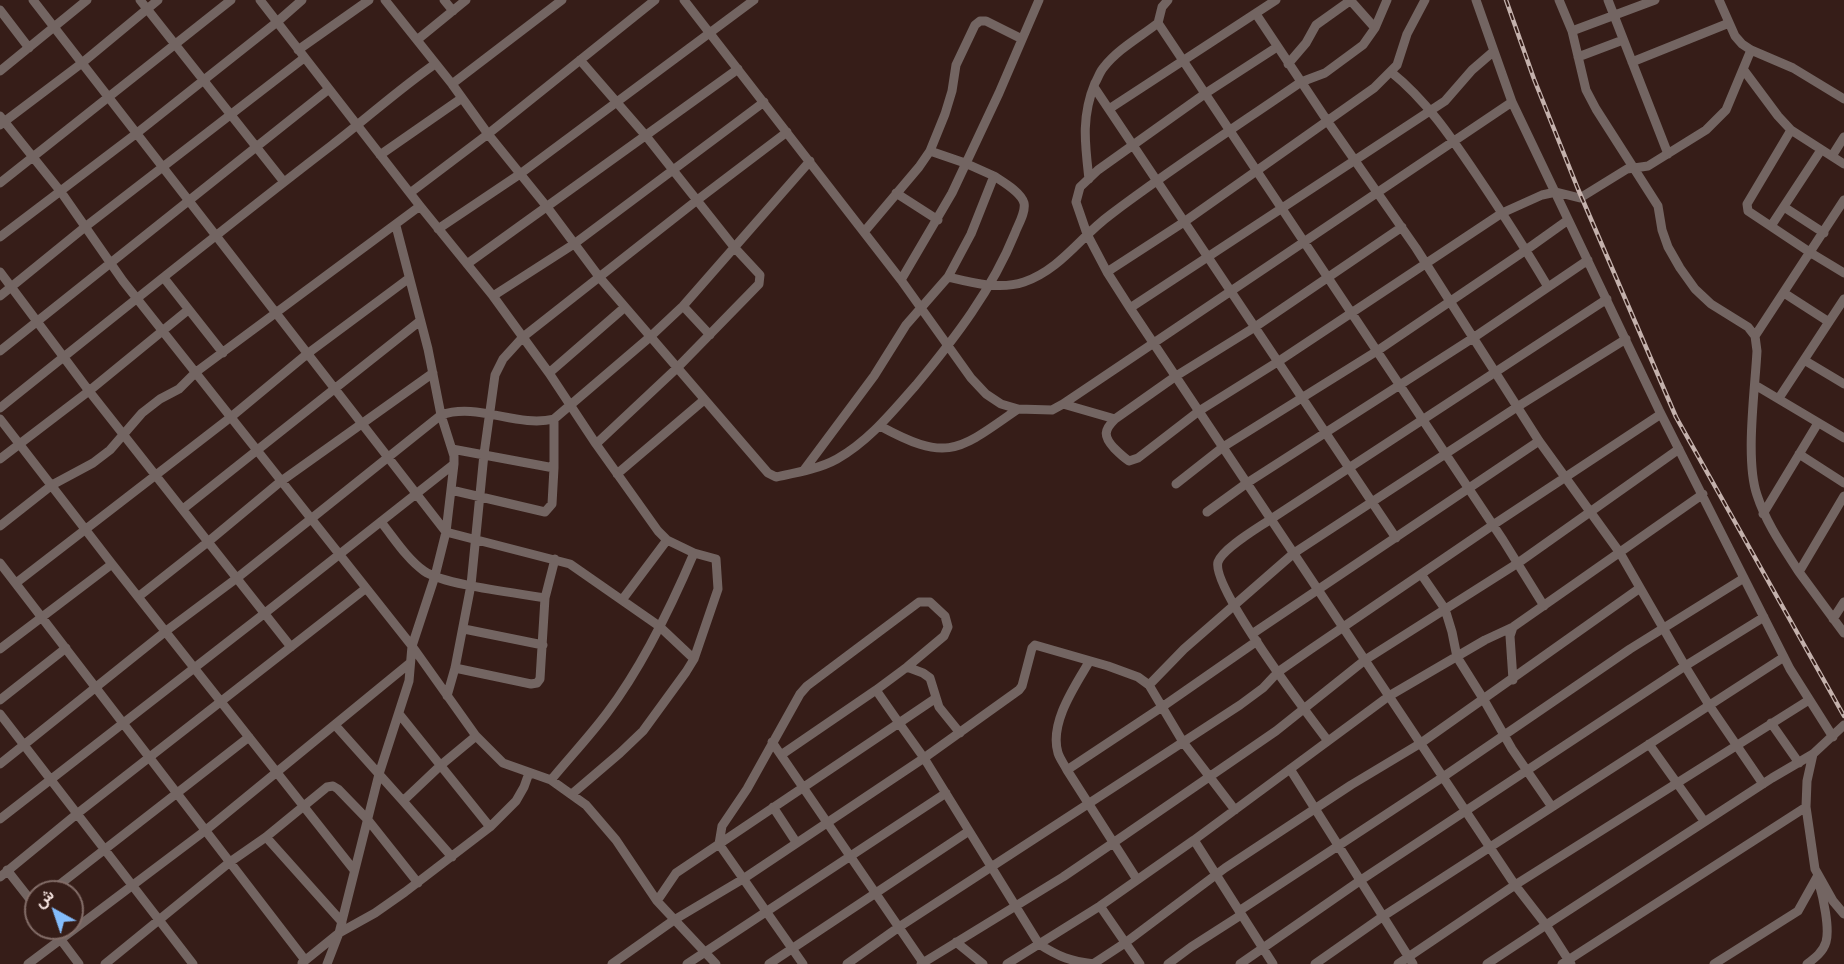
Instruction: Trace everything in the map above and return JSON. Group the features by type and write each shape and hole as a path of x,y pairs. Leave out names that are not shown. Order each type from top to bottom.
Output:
{"street":[{"path":"33,0 446,532 555,559 576,567 659,626 694,659"},
{"path":"158,0 143,4 82,63 1,121 34,158 110,265 337,555 412,646 495,758 551,780 586,805 616,840 657,901 716,964"},
{"path":"0,183 231,0"},
{"path":"260,0 493,296 658,531 667,540 694,553 716,560 718,589 694,659 643,731 572,794"},
{"path":"0,237 137,133 302,0"},
{"path":"298,50 369,0"},
{"path":"385,0 600,278 768,473 776,477 837,459 880,426 948,346 990,286 1011,244 1024,210 1024,202 1019,195 994,176 930,151"},
{"path":"444,0 453,11"},
{"path":"417,40 466,0"},
{"path":"452,84 562,0"},
{"path":"410,193 488,134 655,0"},
{"path":"684,0 901,280 971,378 986,394 1001,404 1018,409 1052,410 1063,404 1512,102"},
{"path":"438,229 520,174 754,0"},
{"path":"901,280 938,219 999,93 1039,0"},
{"path":"1168,0 1159,15 1158,23 1258,170 1518,563 1544,606"},
{"path":"1109,110 1276,0"},
{"path":"948,277 990,286 1021,283 1035,278 1066,257 1087,234 1123,206 1301,82 1325,73 1363,45 1375,28 1387,0"},
{"path":"1107,272 1184,222 1374,88 1397,65 1407,34 1425,0"},
{"path":"1476,0 1512,102 1661,414 1784,657 1833,737"},
{"path":"1559,0 1572,31 1586,90 1658,206 1662,230 1668,247 1680,268 1695,289 1711,304 1748,327 1755,336 1757,351 1752,467 1756,492 1763,514 1799,572 1844,633"},
{"path":"1608,0 1668,154"},
{"path":"1572,31 1656,0"},
{"path":"1719,0 1735,36 1750,50 1793,68 1844,99"},
{"path":"0,71 84,1"},
{"path":"1288,64 1317,26 1351,1 1375,28"},
{"path":"143,4 284,182"},
{"path":"0,10 29,48"},
{"path":"1256,14 1426,263 1539,441 1620,553 1662,629 1709,705 1763,784"},
{"path":"864,232 920,167 930,151 952,91 956,65 975,25 980,21 986,21 1022,39"},
{"path":"1089,179 1084,119 1089,99 1102,68 1114,56 1158,23"},
{"path":"1632,62 1729,23"},
{"path":"1578,57 1623,40"},
{"path":"1277,47 1206,93 1089,179 1080,187 1076,202 1087,234 1130,308 1515,885 1546,925 1567,963 1806,807"},
{"path":"1402,227 1255,327 1176,376 1115,419 1107,427 1106,440 1123,458 1129,461 1138,458 1199,411 1279,361 1502,213 1542,195 1556,192 1580,198 1627,169 1648,166 1668,154 1706,130 1726,110 1750,50"},
{"path":"1130,308 1430,111 1444,101 1472,70 1494,51"},
{"path":"0,296 85,227 304,58"},
{"path":"580,60 618,102 696,201 760,274 761,279 759,284 710,336 596,444"},
{"path":"0,408 435,64"},
{"path":"466,264 738,69"},
{"path":"1743,69 1791,130 1844,164"},
{"path":"1391,72 1413,90 1454,142 1548,287"},
{"path":"1094,87 1350,466 1396,538"},
{"path":"0,351 329,89"},
{"path":"380,155 462,98"},
{"path":"493,296 574,244 764,102"},
{"path":"1791,130 1746,207 1748,211 1844,273"},
{"path":"447,696 464,629 471,585 489,414 495,375 503,359 523,337 787,132"},
{"path":"1832,156 1844,136"},
{"path":"1771,226 1821,150"},
{"path":"0,764 165,631 237,578 441,415 450,411 489,414 538,422 554,419 683,306 810,161"},
{"path":"804,470 874,376 906,325 948,277 971,234 994,176"},
{"path":"896,194 938,219"},
{"path":"1755,336 1844,200"},
{"path":"0,526 52,485 93,463 110,450 142,413 179,388 196,372 420,206"},
{"path":"1784,207 1824,232"},
{"path":"1176,484 1223,447 1377,351 1568,220"},
{"path":"327,964 339,933 379,774 400,715 409,681 412,646 435,576 446,532 454,464 396,226"},
{"path":"1207,512 1247,483 1473,338 1588,260"},
{"path":"0,272 89,391 291,647"},
{"path":"164,278 223,353"},
{"path":"16,583 231,417 307,354 408,279"},
{"path":"1785,293 1829,322"},
{"path":"1328,741 1254,638 1217,569 1219,560 1225,552 1271,519 1606,299"},
{"path":"1779,398 1844,299"},
{"path":"683,306 710,336"},
{"path":"549,374 625,307"},
{"path":"0,459 89,391 188,310"},
{"path":"183,509 420,321"},
{"path":"1149,685 1184,649 1294,553 1517,407 1626,339"},
{"path":"1804,360 1844,384"},
{"path":"138,597 209,542 280,482 433,373"},
{"path":"1755,385 1844,438"},
{"path":"617,474 704,400"},
{"path":"1063,404 1115,419"},
{"path":"880,426 904,439 926,447 949,449 980,436 1018,409"},
{"path":"847,964 899,927 1240,705 1263,688 1278,672 1343,627 1661,414"},
{"path":"0,419 354,870"},
{"path":"451,490 545,512 552,504 554,419"},
{"path":"1763,514 1818,423"},
{"path":"1066,770 1162,707 1318,590 1539,441"},
{"path":"452,449 554,468"},
{"path":"772,742 828,821 923,964 1063,877 1113,843 1267,737 1365,660 1518,563 1679,449"},
{"path":"1799,454 1844,483"},
{"path":"0,819 454,464"},
{"path":"1007,964 1100,906 1136,878 1194,840 1389,696 1485,640 1513,627 1703,494"},
{"path":"1799,572 1844,496"},
{"path":"381,522 416,564 435,576 545,598"},
{"path":"622,600 667,540"},
{"path":"551,780 606,714 625,687 659,626 694,553"},
{"path":"455,668 531,684 537,683 540,679 545,598 555,559"},
{"path":"0,563 206,830 303,962 339,933 375,913 452,858 489,827 516,801 529,772"},
{"path":"0,649 112,564"},
{"path":"1421,574 1445,609 1457,657 1503,735 1552,807"},
{"path":"1168,964 1503,735 1662,629 1744,578"},
{"path":"876,690 924,758 1039,944 1066,959 1094,964 1216,876 1484,700 1640,588"},
{"path":"24,893 4,873 365,590"},
{"path":"781,755 876,690 944,636 948,627 945,616 937,607 930,602 919,602 814,680 800,694 747,789 722,826 719,844 803,964"},
{"path":"1833,619 1844,602"},
{"path":"1240,964 1361,880 1685,666 1764,617"},
{"path":"1513,627 1510,636 1513,680"},
{"path":"464,629 543,645"},
{"path":"612,964 674,920 743,879 924,758 1019,690 1032,648 1035,645 1138,677 1149,685 1183,742 1235,810"},
{"path":"0,700 66,648"},
{"path":"1315,964 1382,917 1784,657"},
{"path":"1089,662 1066,701 1060,718 1058,751 1066,770 1136,878"},
{"path":"84,921 206,830 410,663"},
{"path":"907,667 930,678 939,708 960,733"},
{"path":"657,901 676,873 936,698"},
{"path":"1398,964 1410,960 1515,885 1809,700"},
{"path":"0,714 193,964"},
{"path":"400,715 489,827"},
{"path":"1771,723 1799,763"},
{"path":"335,725 452,858"},
{"path":"1487,964 1704,822 1813,754 1844,725"},
{"path":"403,801 477,735"},
{"path":"65,880 249,737"},
{"path":"1649,744 1704,822"},
{"path":"1810,963 1821,952 1826,941 1826,922 1806,807 1807,781 1813,754"},
{"path":"1290,769 1410,960"},
{"path":"105,964 230,862 266,837 327,787 333,786 368,820 418,882"},
{"path":"687,964 946,793"},
{"path":"773,807 796,842"},
{"path":"769,964 969,831"},
{"path":"266,837 342,922"},
{"path":"1194,840 1273,964"},
{"path":"1816,873 1844,914"},
{"path":"1714,964 1798,911 1816,873"},
{"path":"1100,906 1140,964"},
{"path":"27,964 59,940"},
{"path":"61,940 79,964"},
{"path":"956,942 983,964"}],"railway":[{"path":"1506,0 1534,79 1578,189 1676,417 1844,716"}]}
